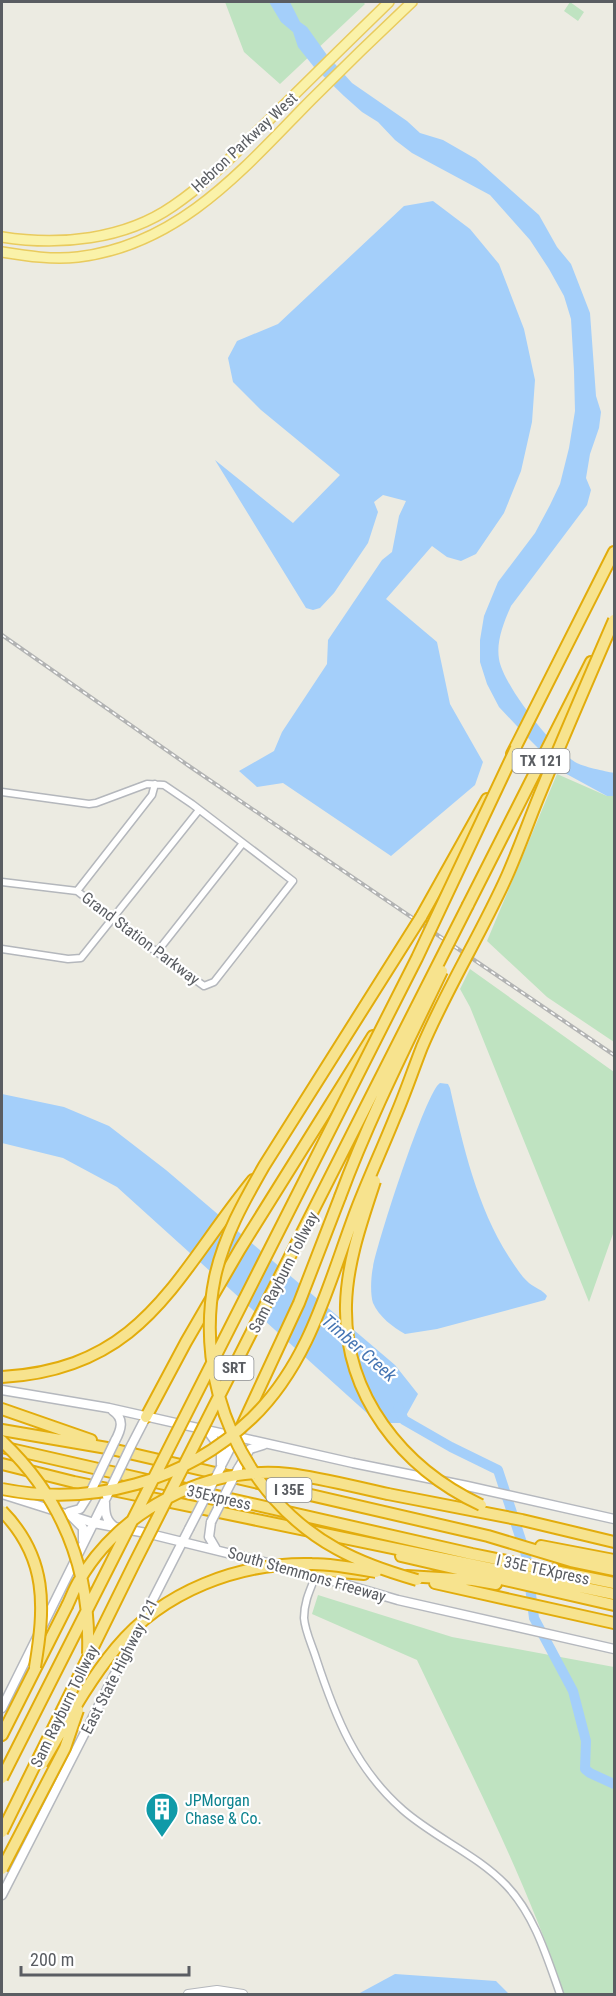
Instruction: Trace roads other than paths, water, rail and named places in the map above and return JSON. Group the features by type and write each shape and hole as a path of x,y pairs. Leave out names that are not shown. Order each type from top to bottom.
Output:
{"highway":[{"name":"TX 121","path":"399,994 516,748 615,552"},
{"name":"TX 121","path":"468,905 615,618"},
{"path":"2,1489 73,1496 117,1490 167,1474 199,1459 228,1439 253,1417 292,1370 306,1344 423,1045 506,877 615,618"},
{"path":"417,1580 362,1562 335,1548 292,1516 272,1497 248,1465 220,1404 214,1377 210,1323 212,1299 215,1277 230,1230 264,1166 421,916 516,748"},
{"path":"236,1437 299,1303 359,1147 468,919 468,905"},
{"name":"Sam Rayburn Tollway","path":"2,1833 134,1564 468,905"},
{"path":"146,1416 240,1249 399,994"},
{"name":"Sam Rayburn Tollway","path":"2,1778 399,994"},
{"path":"397,1114 351,1262 346,1325 354,1365 360,1383 379,1419 390,1435 418,1465 455,1493 522,1520"},
{"path":"2,1377 40,1372 89,1357 134,1328 174,1287 234,1203 264,1166"},
{"path":"2,1409 111,1445"},
{"name":"I 35E","path":"2,1430 111,1445 571,1556 615,1570"},
{"path":"2,1441 36,1478 54,1504 66,1530 80,1569 89,1631 84,1686 73,1729 2,1869"},
{"name":"35Express","path":"2,1447 472,1567"},
{"name":"I 35E","path":"2,1464 74,1482 347,1538 472,1567"},
{"path":"2,1735 79,1581 102,1550 128,1524 151,1508 167,1498 202,1484 244,1475 288,1474 522,1520 615,1542"},
{"path":"2,1511 24,1541 34,1562 42,1591 42,1628 35,1667"},
{"path":"571,1556 615,1560"},
{"path":"2,1833 100,1668 131,1632 167,1604 187,1592 222,1577 240,1571 281,1564 329,1565 417,1580 615,1623"},
{"path":"284,1567 319,1571 472,1567 536,1588 615,1605"},
{"name":"I 35E TEXpress","path":"472,1567 571,1580 615,1583"},
{"path":"571,1580 615,1594"}],"main road":[{"name":"Hebron Parkway West","path":"2,237 34,241 85,239 126,228 172,207 208,179 389,2"},
{"name":"Hebron Parkway West","path":"2,252 43,257 80,257 138,241 187,216 224,187 258,155 412,2"},
{"path":"2,1390 109,1408 615,1519"},
{"path":"65,1513 80,1509 90,1493 111,1445 121,1430 120,1418 109,1408"},
{"path":"2,1708 146,1416"},
{"path":"207,1430 221,1449 221,1467"},
{"name":"East State Highway 121","path":"2,1895 236,1437"},
{"path":"217,1549 209,1537 212,1522 250,1449 267,1444"},
{"name":"South Stemmons Freeway","path":"2,1494 94,1523 217,1549 316,1575 398,1600 615,1648"},
{"path":"106,1498 105,1510 108,1522 115,1527"},
{"path":"65,1513 83,1528 82,1546"}],"street":[{"path":"2,792 89,804 147,784 164,785 243,843 157,952"},
{"path":"77,891 152,795 155,784"},
{"path":"2,949 76,959 85,956 199,810"},
{"name":"Grand Station Parkway","path":"2,882 77,891 200,984 209,985 214,982 293,881 243,843"},
{"path":"316,1575 305,1601 304,1621 337,1718 352,1747 375,1780 403,1810 482,1863 507,1886 530,1918 549,1959 560,1995"},
{"path":"188,1995 217,1990 243,1995"}],"water":[{"path":"269,2 290,2 300,22 307,27 327,55 352,83 407,121 420,133 443,140 476,159 539,215 557,247 571,264 590,313 596,396 601,412 586,478 591,490 587,505 511,606 501,632 498,652 502,670 509,684 542,730 575,762 614,773 614,796 607,796 561,771 531,741 499,707 487,684 480,662 480,640 484,616 498,582 535,533 550,505 560,484 569,448 575,411 574,371 571,319 564,296 530,240 490,195 412,153 395,140 378,122 362,112 314,67 298,47 293,32 281,22"},
{"path":"433,201 470,229 499,264 524,329 535,380 532,422 521,471 504,513 476,554 461,561 447,557 432,546 386,599 437,642 450,704 483,762 475,785 391,856 283,783 257,787 239,771 274,751 282,732 327,664 328,640 382,560 392,552 399,516 406,501 383,495 374,502 378,512 368,543 334,593 320,608 313,610 306,608 215,460 293,523 340,475 261,410 233,382 228,358 237,341 278,324 404,206"},
{"path":"440,1083 448,1084 450,1088 472,1176 498,1238 523,1277 547,1296 545,1300 437,1329 405,1334 387,1321 373,1303 372,1271 383,1229 414,1138 433,1092"},
{"path":"2,1094 64,1107 109,1126 166,1170 395,1365 418,1394 402,1423 378,1423 117,1187 63,1158 2,1143"},
{"path":"395,1974 496,1981 509,1994 358,1994"}],"waterway":[{"name":"Timber Creek","path":"398,1407 404,1420 498,1470 526,1555 534,1618 573,1691 586,1741 585,1769 614,1784"}],"railway":[{"path":"2,635 189,766 614,1055"}],"place":[{"name":"JPMorgan Chase & Co.","path":"162,1838"}]}
